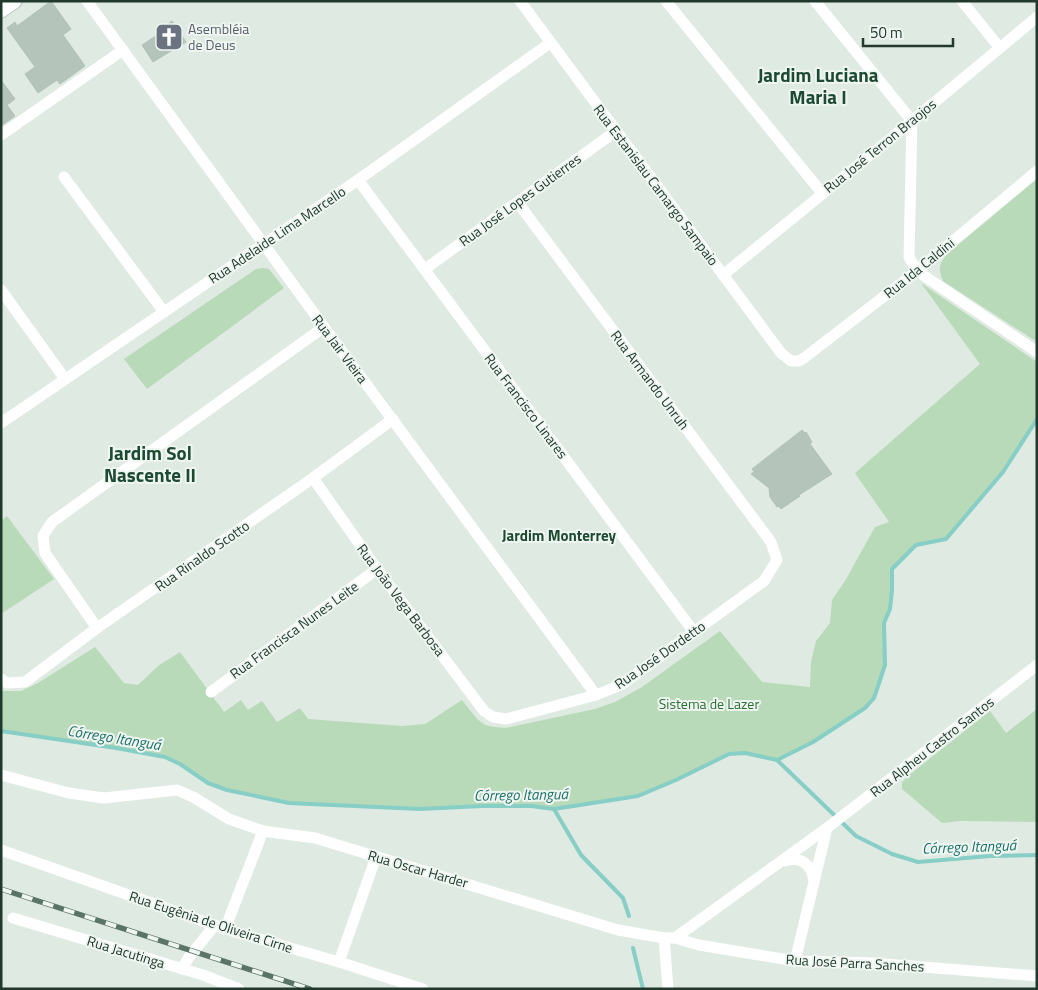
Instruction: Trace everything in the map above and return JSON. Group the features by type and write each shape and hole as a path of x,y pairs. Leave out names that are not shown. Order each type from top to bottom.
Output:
{"street":[{"path":"1,10 14,1"},
{"name":"Rua Jair Vieira","path":"87,1 324,327 596,695"},
{"path":"666,1 822,194"},
{"path":"815,1 912,121 909,257 916,271 1037,352"},
{"path":"962,1 999,47"},
{"name":"Rua Estanislau Camargo Sampaio","path":"522,2 550,43 782,353 791,361 799,361"},
{"name":"Rua José Terron Braojos","path":"723,275 1037,16"},
{"name":"Rua Adelaide Lima Marcello","path":"1,423 358,180 550,43"},
{"path":"1,135 124,50"},
{"name":"Rua José Lopes Gutierres","path":"425,269 616,131"},
{"name":"Rua Ida Caldini","path":"799,361 916,271 1037,172"},
{"path":"64,177 164,312"},
{"name":"Rua Francisco Linares","path":"358,180 694,632"},
{"name":"Rua Armando Unruh","path":"518,203 772,542 778,560"},
{"path":"1,290 65,379"},
{"path":"97,628 45,553 44,536 52,522 324,327"},
{"name":"Rua Rinaldo Scotto","path":"4,681 25,682 97,628 313,478 393,419"},
{"name":"Rua João Vega Barbosa","path":"313,478 377,569 484,711 494,717"},
{"name":"Rua José Dordetto","path":"494,717 506,719 596,695 621,685 764,581 778,560"},
{"name":"Rua Francisca Nunes Leite","path":"211,692 377,569"},
{"name":"Rua Alpheu Castro Santos","path":"777,866 1037,665"},
{"name":"Rua Oscar Harder","path":"1,775 69,794 104,798 176,790 193,797 229,820 263,831 315,838 554,909 618,930 669,938"},
{"path":"795,961 828,827"},
{"path":"182,969 188,957 220,927 263,831"},
{"name":"Rua Eugênia de Oliveira Cirne","path":"1,850 220,927 423,989"},
{"path":"339,962 376,857"},
{"name":"Rua Alpheu Castro Santos","path":"669,938 787,860 798,859 804,861 810,866 814,881"},
{"name":"Rua Jacutinga","path":"13,918 182,969 239,989"},
{"path":"668,989 669,938"},
{"name":"Rua José Parra Sanches","path":"669,938 795,961 872,963 1037,976"}],"green space":[{"path":"1037,179 1037,342 943,281 940,270 942,261 947,254"},
{"path":"256,269 269,269 284,288 147,389 124,359"},
{"name":"Sistema de Lazer","path":"921,283 1037,362 1037,419 1003,472 946,539 916,545 892,569 890,609 884,623 885,665 874,698 864,709 813,742 777,760 745,753 729,754 638,796 554,809 531,806 482,806 420,809 288,803 227,790 208,783 180,764 165,757 1,731 1,691 21,691 38,683 95,647 124,683 138,685 158,666 180,652 224,712 241,700 248,710 262,701 277,722 300,708 308,719 402,726 425,724 462,700 477,719 485,725 506,728 595,709 615,702 642,687 720,631 762,682 810,687 811,662 816,641 830,623 832,600 845,581 875,527 889,522 855,473 980,364"},
{"path":"7,516 54,579 1,614 1,521"},
{"path":"1037,709 1037,822 960,821 942,823 902,789 902,782 908,776 990,711 1006,733"}],"building":[{"path":"51,1 71,29 63,35 85,66 60,84 57,80 38,93 25,74 35,67 7,28 15,22 17,26"},
{"name":"Asembléia de Deus","path":"172,21 186,42 153,62 142,45 162,32 161,29"},
{"path":"1,80 15,99 7,105 15,116 1,126"},
{"path":"802,430 806,432 812,442 810,444 832,474 781,509 779,506 777,507 770,497 769,488 751,474 754,472 752,469"}],"waterway":[{"path":"777,760 813,742 865,708 874,698 885,665 884,623 890,609 892,569 916,545 946,539 1003,472 1037,419"},
{"name":"Córrego Itanguá","path":"1,731 165,757 180,764 208,783 227,790 289,803 420,809 482,806 531,806 554,809 638,796 729,754 745,753 777,760 856,836 892,854 918,862 990,856 1037,855"},
{"path":"554,809 581,855 623,898 629,916"},
{"path":"633,948 643,989"}],"railway":[{"path":"1,889 310,989"}],"place":[{"name":"Asembléia de Deus","path":"169,37"}],"district":[{"name":"Jardim Luciana Maria I","path":"818,86"},
{"name":"Jardim Sol Nascente II","path":"150,464"},
{"name":"Jardim Monterrey","path":"559,536"}]}
